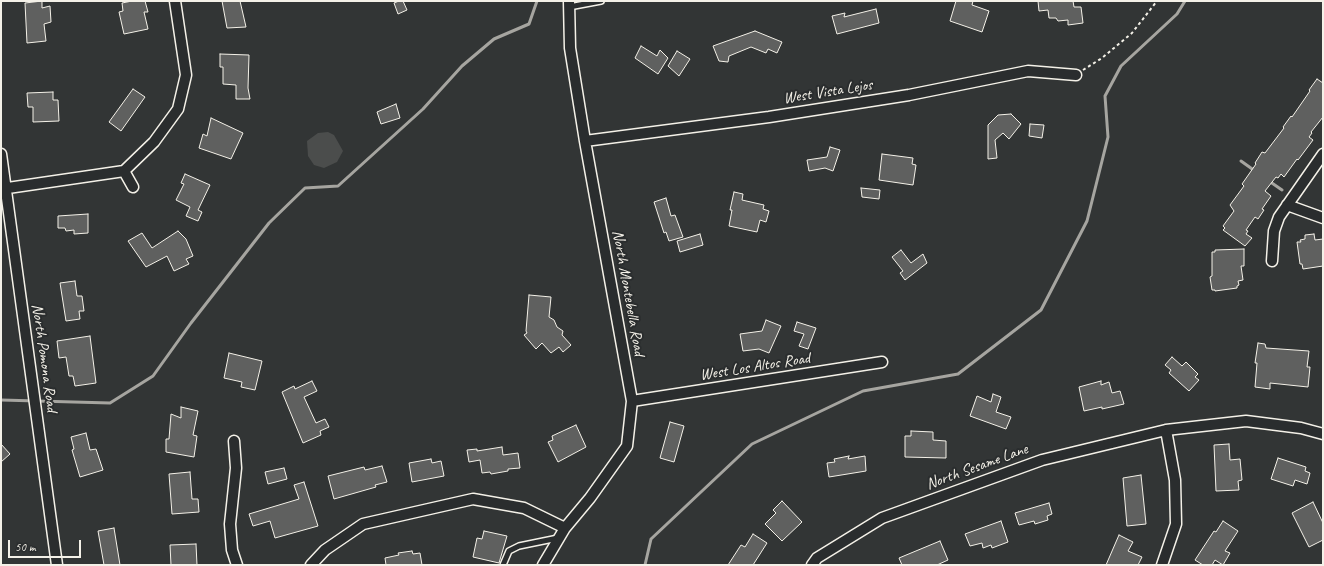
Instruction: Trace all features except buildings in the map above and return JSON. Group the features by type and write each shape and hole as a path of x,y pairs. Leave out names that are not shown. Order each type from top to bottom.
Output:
{"street":[{"path":"4,189 124,172 154,142 178,109 186,75 175,1"},
{"name":"North Montebella Road","path":"543,565 565,528 590,498 627,446 632,401 585,141 570,48 569,4"},
{"name":"West Vista Lejos","path":"585,141 769,117 909,95 1028,71 1076,74"},
{"name":"North Pomona Road","path":"1,154 4,189 57,565"},
{"path":"1272,261 1274,231 1279,217 1323,154"},
{"path":"124,172 133,188"},
{"path":"1286,206 1323,218"},
{"name":"West Los Altos Road","path":"632,401 882,362"},
{"name":"North Sesame Lane","path":"812,565 817,558 882,518 1042,460 1166,430 1246,421 1301,428 1323,434"},
{"path":"1162,565 1176,524 1175,480 1166,430"},
{"path":"234,441 236,468 230,524 232,550 237,565"},
{"path":"311,565 325,550 363,524 474,499 524,508 565,528"}],"lane":[{"path":"569,4 601,1"},
{"path":"503,565 509,551 519,546 559,538"}],"path":[{"path":"1076,74 1102,58 1132,33 1157,1"}],"shaded area":[{"path":"328,132 334,135 343,151 337,162 324,168 314,165 308,156 307,141 318,133"}],"waterway":[{"path":"1,400 110,403 153,376 191,323 269,223 305,188 338,186 423,109 462,66 494,39 529,24 537,1"},
{"path":"645,565 651,539 752,444 863,391 958,374 1041,310 1087,221 1108,137 1105,96 1121,66 1177,14 1185,1"},
{"path":"1241,161 1255,171"},
{"path":"1269,181 1282,190"}]}
